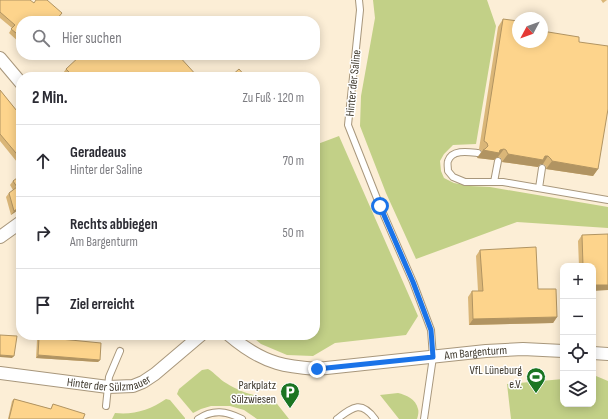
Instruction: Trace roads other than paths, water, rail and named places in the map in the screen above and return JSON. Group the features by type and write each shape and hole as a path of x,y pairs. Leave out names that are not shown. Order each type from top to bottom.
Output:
{"street":[{"path":"0,58 16,77"},
{"path":"0,237 16,226"},
{"name":"Hinter der Sülzmauer","path":"0,373 108,387 133,386 143,382 155,374 195,340"},
{"name":"Am Bargenturm","path":"235,340 256,354 276,363 295,367 317,369 486,351 523,349 560,351"},
{"path":"596,353 608,354"}],"lane":[{"name":"Hinter der Saline","path":"359,0 360,10 348,125 380,206 413,282 431,330 433,357 424,419"},
{"path":"478,153 462,152 453,154 448,160 448,171 453,177 465,182 503,182 608,200"},
{"path":"494,182 498,161"},
{"path":"539,188 542,168"},
{"path":"106,406 109,377 120,351"},
{"path":"337,419 347,411 356,407 369,411 375,419"},
{"path":"198,419 213,412 224,412 242,419"}],"place":[{"name":"VfL Lüneburg e.V.","path":"536,394"},
{"name":"Parkplatz Sülzwiesen","path":"290,409"}]}
